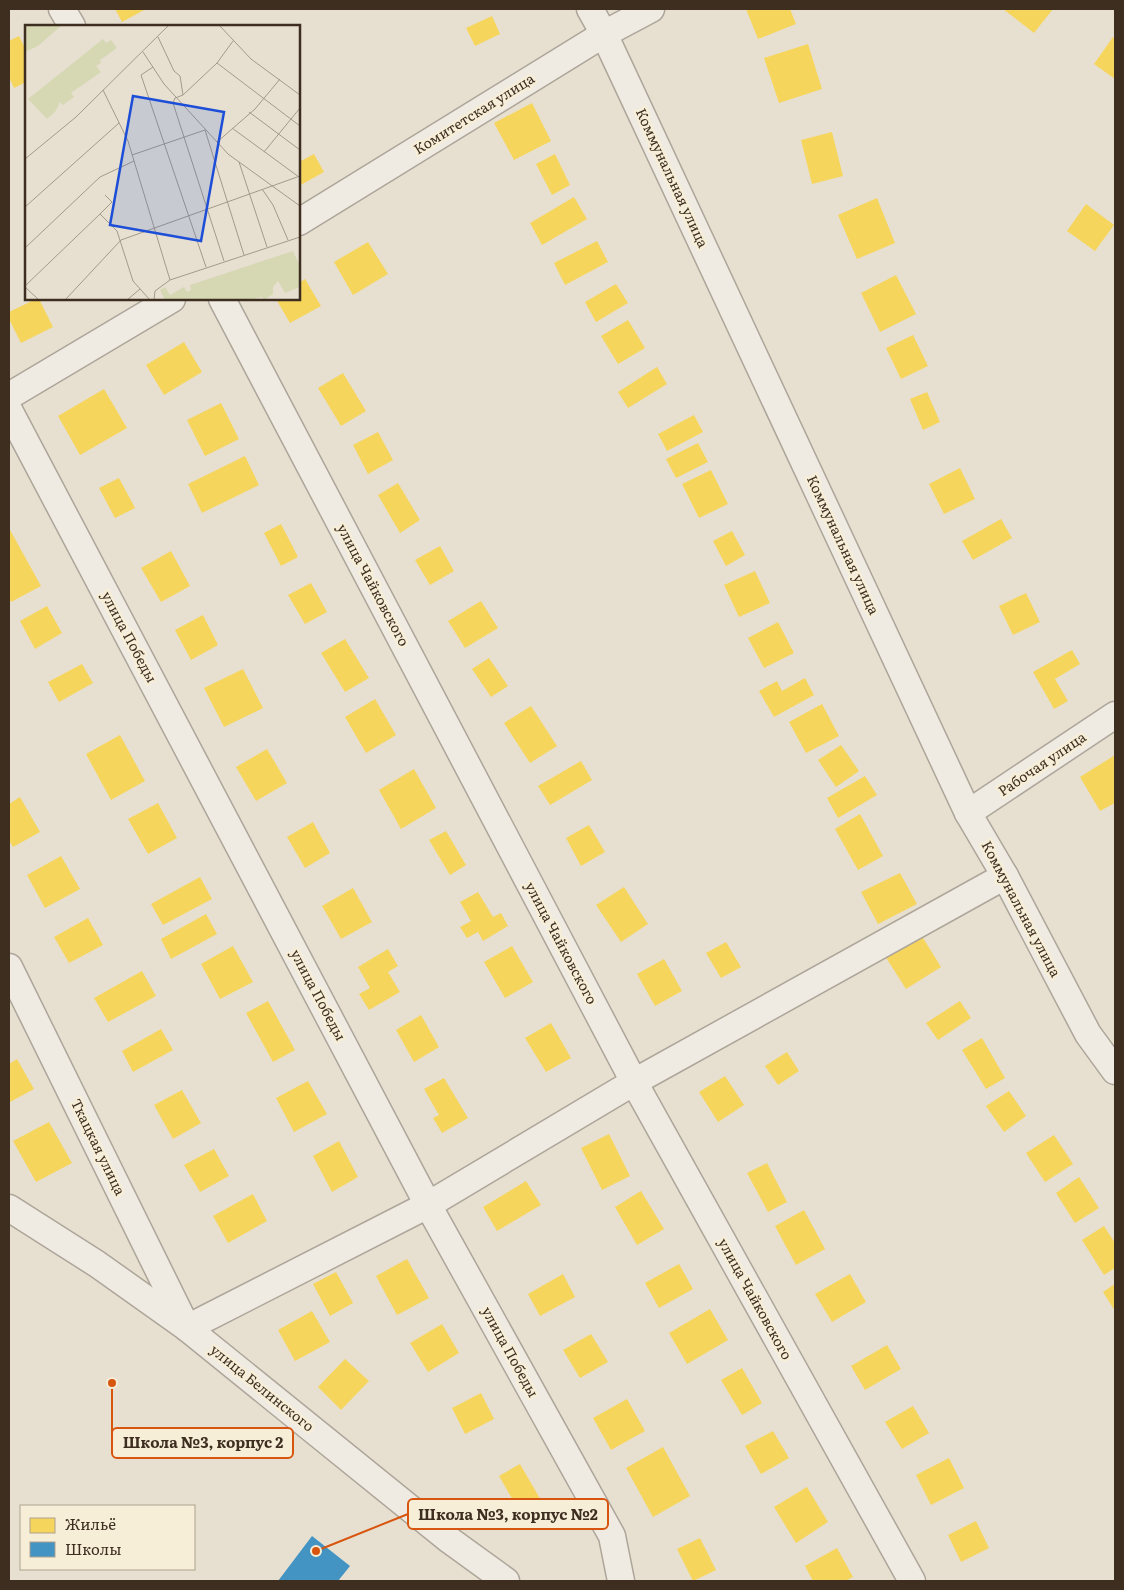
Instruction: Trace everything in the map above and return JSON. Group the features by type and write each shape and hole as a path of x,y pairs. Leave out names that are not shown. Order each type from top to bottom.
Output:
{"street":[{"path":"62,9 71,25"},
{"name":"Коммунальная улица","path":"590,9 604,34 968,813 1005,876 1088,1034 1115,1071"},
{"name":"Комитетская улица","path":"300,221 604,34 651,9"},
{"path":"9,396 170,300"},
{"name":"улица Чайковского","path":"223,300 634,1082 912,1581"},
{"name":"улица Победы","path":"9,410 428,1204 612,1536 621,1581"},
{"name":"Рабочая улица","path":"968,813 1115,715"},
{"path":"187,1328 428,1204 634,1082 1005,876"},
{"name":"Ткацкая улица","path":"9,967 187,1328"},
{"name":"улица Белинского","path":"12,1217 97,1264 187,1328 448,1539 506,1581"}],"building: Жильё":[{"path":"115,9 146,9 122,22"},
{"path":"746,9 790,9 796,24 758,39"},
{"path":"1003,9 1053,9 1034,33"},
{"path":"492,16 500,34 475,46 466,28"},
{"path":"19,36 25,48 25,82 14,88 9,77 9,41"},
{"path":"1113,37 1115,39 1115,79 1094,64"},
{"path":"808,44 822,89 779,103 764,58"},
{"path":"532,103 551,141 514,160 494,123"},
{"path":"832,132 843,176 812,184 801,140"},
{"path":"314,154 324,172 300,185 300,161"},
{"path":"555,154 570,185 552,195 536,164"},
{"path":"574,197 587,219 542,245 530,223"},
{"path":"877,198 895,243 857,259 838,215"},
{"path":"1086,204 1114,225 1095,251 1067,231"},
{"path":"597,241 608,262 565,285 554,263"},
{"path":"368,242 388,274 353,295 334,262"},
{"path":"896,275 916,314 880,332 861,293"},
{"path":"305,279 321,306 290,323 277,300 300,300 300,282"},
{"path":"616,284 628,303 596,322 585,302"},
{"path":"34,300 40,300 53,327 21,343 9,319 9,312"},
{"path":"628,320 645,348 618,364 601,336"},
{"path":"913,335 928,366 901,379 886,348"},
{"path":"184,342 202,372 164,395 146,365"},
{"path":"657,367 667,384 628,408 618,392"},
{"path":"343,373 366,411 341,426 318,388"},
{"path":"104,389 127,428 80,455 58,416"},
{"path":"927,392 940,422 923,430 910,399"},
{"path":"221,403 239,439 205,456 187,420"},
{"path":"694,415 703,432 667,451 658,434"},
{"path":"378,432 393,460 368,474 353,445"},
{"path":"698,443 708,462 676,478 666,459"},
{"path":"245,456 259,485 202,513 188,484"},
{"path":"960,468 975,499 944,514 929,484"},
{"path":"711,470 728,504 699,518 682,484"},
{"path":"119,478 135,508 115,518 99,488"},
{"path":"398,483 420,520 400,533 378,495"},
{"path":"1001,519 1012,538 973,560 962,541"},
{"path":"281,524 298,557 281,566 264,533"},
{"path":"9,528 41,586 11,602 9,598"},
{"path":"732,531 745,555 726,566 713,541"},
{"path":"440,546 454,571 430,585 415,560"},
{"path":"171,551 190,586 161,602 141,568"},
{"path":"755,571 770,603 739,617 724,585"},
{"path":"311,583 327,612 305,624 288,595"},
{"path":"1026,593 1040,622 1013,635 999,606"},
{"path":"481,601 498,628 465,648 448,621"},
{"path":"47,606 62,633 35,649 20,621"},
{"path":"203,615 218,645 191,660 175,630"},
{"path":"778,622 794,653 764,668 748,638"},
{"path":"345,639 369,678 345,692 321,653"},
{"path":"1072,650 1080,664 1055,679 1068,701 1054,709 1033,672"},
{"path":"489,658 508,686 491,697 472,669"},
{"path":"82,664 93,683 59,702 48,682"},
{"path":"243,669 263,708 224,727 204,688"},
{"path":"805,678 814,695 774,717 759,691 777,681 782,691"},
{"path":"375,699 396,735 366,753 345,717"},
{"path":"822,704 839,736 806,753 789,722"},
{"path":"531,706 557,746 530,763 504,723"},
{"path":"120,735 145,781 111,800 86,754"},
{"path":"841,745 859,771 836,787 818,760"},
{"path":"267,749 287,783 256,801 236,767"},
{"path":"1115,755 1115,803 1100,811 1080,777"},
{"path":"581,761 592,780 550,805 538,786"},
{"path":"414,769 436,808 401,829 379,790"},
{"path":"865,776 877,795 838,818 827,798"},
{"path":"20,797 40,832 13,847 9,840 9,804"},
{"path":"158,803 177,838 148,854 128,819"},
{"path":"860,814 883,856 858,870 835,829"},
{"path":"313,822 330,853 305,868 287,837"},
{"path":"589,825 605,852 581,866 566,838"},
{"path":"446,831 466,865 450,875 429,840"},
{"path":"61,856 80,889 45,908 27,875"},
{"path":"900,873 917,904 878,924 861,892"},
{"path":"200,877 212,899 163,925 151,904"},
{"path":"624,887 648,924 621,942 596,905"},
{"path":"353,888 372,922 341,939 322,906"},
{"path":"478,892 493,917 501,913 508,926 483,941 478,932 467,938 460,927 471,921 460,902"},
{"path":"206,914 217,934 171,959 161,939"},
{"path":"88,918 103,945 69,963 54,937"},
{"path":"920,933 941,967 906,989 885,956"},
{"path":"726,942 741,967 721,978 706,953"},
{"path":"233,946 253,982 220,999 201,964"},
{"path":"512,946 533,982 505,998 484,962"},
{"path":"388,949 398,966 388,972 400,992 369,1010 359,994 370,988 358,967"},
{"path":"664,959 682,991 655,1006 637,974"},
{"path":"142,971 156,996 108,1022 94,998"},
{"path":"268,1001 295,1050 273,1062 246,1013"},
{"path":"960,1001 971,1018 938,1040 926,1023"},
{"path":"421,1015 439,1047 414,1062 396,1030"},
{"path":"551,1023 571,1058 546,1072 525,1038"},
{"path":"161,1029 173,1050 133,1072 122,1051"},
{"path":"982,1038 1005,1078 986,1089 962,1050"},
{"path":"787,1052 799,1071 778,1085 765,1066"},
{"path":"17,1059 34,1089 10,1102 9,1064"},
{"path":"725,1076 744,1105 718,1122 699,1092"},
{"path":"444,1078 468,1118 442,1133 433,1118 439,1115 424,1089"},
{"path":"308,1081 327,1114 294,1132 276,1098"},
{"path":"182,1090 201,1123 173,1139 154,1105"},
{"path":"1009,1091 1026,1116 1004,1132 986,1106"},
{"path":"49,1122 72,1163 36,1182 13,1141"},
{"path":"609,1134 630,1176 602,1190 581,1148"},
{"path":"1054,1135 1073,1164 1045,1182 1026,1153"},
{"path":"339,1141 358,1177 332,1192 313,1156"},
{"path":"214,1149 229,1176 200,1192 184,1165"},
{"path":"767,1163 787,1202 768,1212 747,1173"},
{"path":"1079,1177 1099,1208 1075,1223 1056,1193"},
{"path":"526,1181 541,1205 497,1231 483,1207"},
{"path":"641,1191 664,1229 637,1245 615,1207"},
{"path":"253,1194 267,1221 228,1243 213,1216"},
{"path":"804,1210 825,1249 796,1265 775,1226"},
{"path":"1104,1226 1115,1243 1115,1268 1104,1275 1082,1240"},
{"path":"407,1259 429,1298 397,1315 376,1276"},
{"path":"679,1264 693,1289 659,1308 645,1283"},
{"path":"336,1272 353,1303 330,1316 313,1284"},
{"path":"563,1274 575,1297 540,1316 528,1294"},
{"path":"850,1274 866,1302 832,1322 815,1294"},
{"path":"1115,1284 1115,1311 1103,1292"},
{"path":"710,1309 728,1340 687,1364 669,1333"},
{"path":"312,1311 330,1342 295,1361 278,1330"},
{"path":"442,1324 459,1353 428,1372 410,1343"},
{"path":"591,1334 608,1362 580,1378 563,1350"},
{"path":"887,1345 901,1369 865,1390 851,1366"},
{"path":"345,1359 369,1381 341,1410 318,1387"},
{"path":"742,1368 762,1403 742,1415 721,1380"},
{"path":"481,1393 494,1419 465,1434 452,1408"},
{"path":"627,1399 645,1431 611,1450 593,1418"},
{"path":"913,1406 929,1433 902,1449 885,1422"},
{"path":"773,1431 789,1458 761,1474 745,1446"},
{"path":"663,1447 690,1496 653,1517 626,1468"},
{"path":"949,1458 964,1488 931,1505 916,1475"},
{"path":"520,1464 542,1502 521,1514 499,1476"},
{"path":"807,1487 828,1522 796,1543 774,1507"},
{"path":"976,1521 989,1548 961,1562 948,1535"},
{"path":"700,1538 716,1570 693,1581 677,1549"},
{"path":"837,1548 853,1577 845,1581 813,1581 805,1566"}],"building: Школы":[{"path":"312,1536 350,1566 338,1581 278,1581"}],"place":[{"name":"Школа №3, корпус 2","path":"112,1383"},
{"name":"Школа №3, корпус №2","path":"316,1551"}]}
